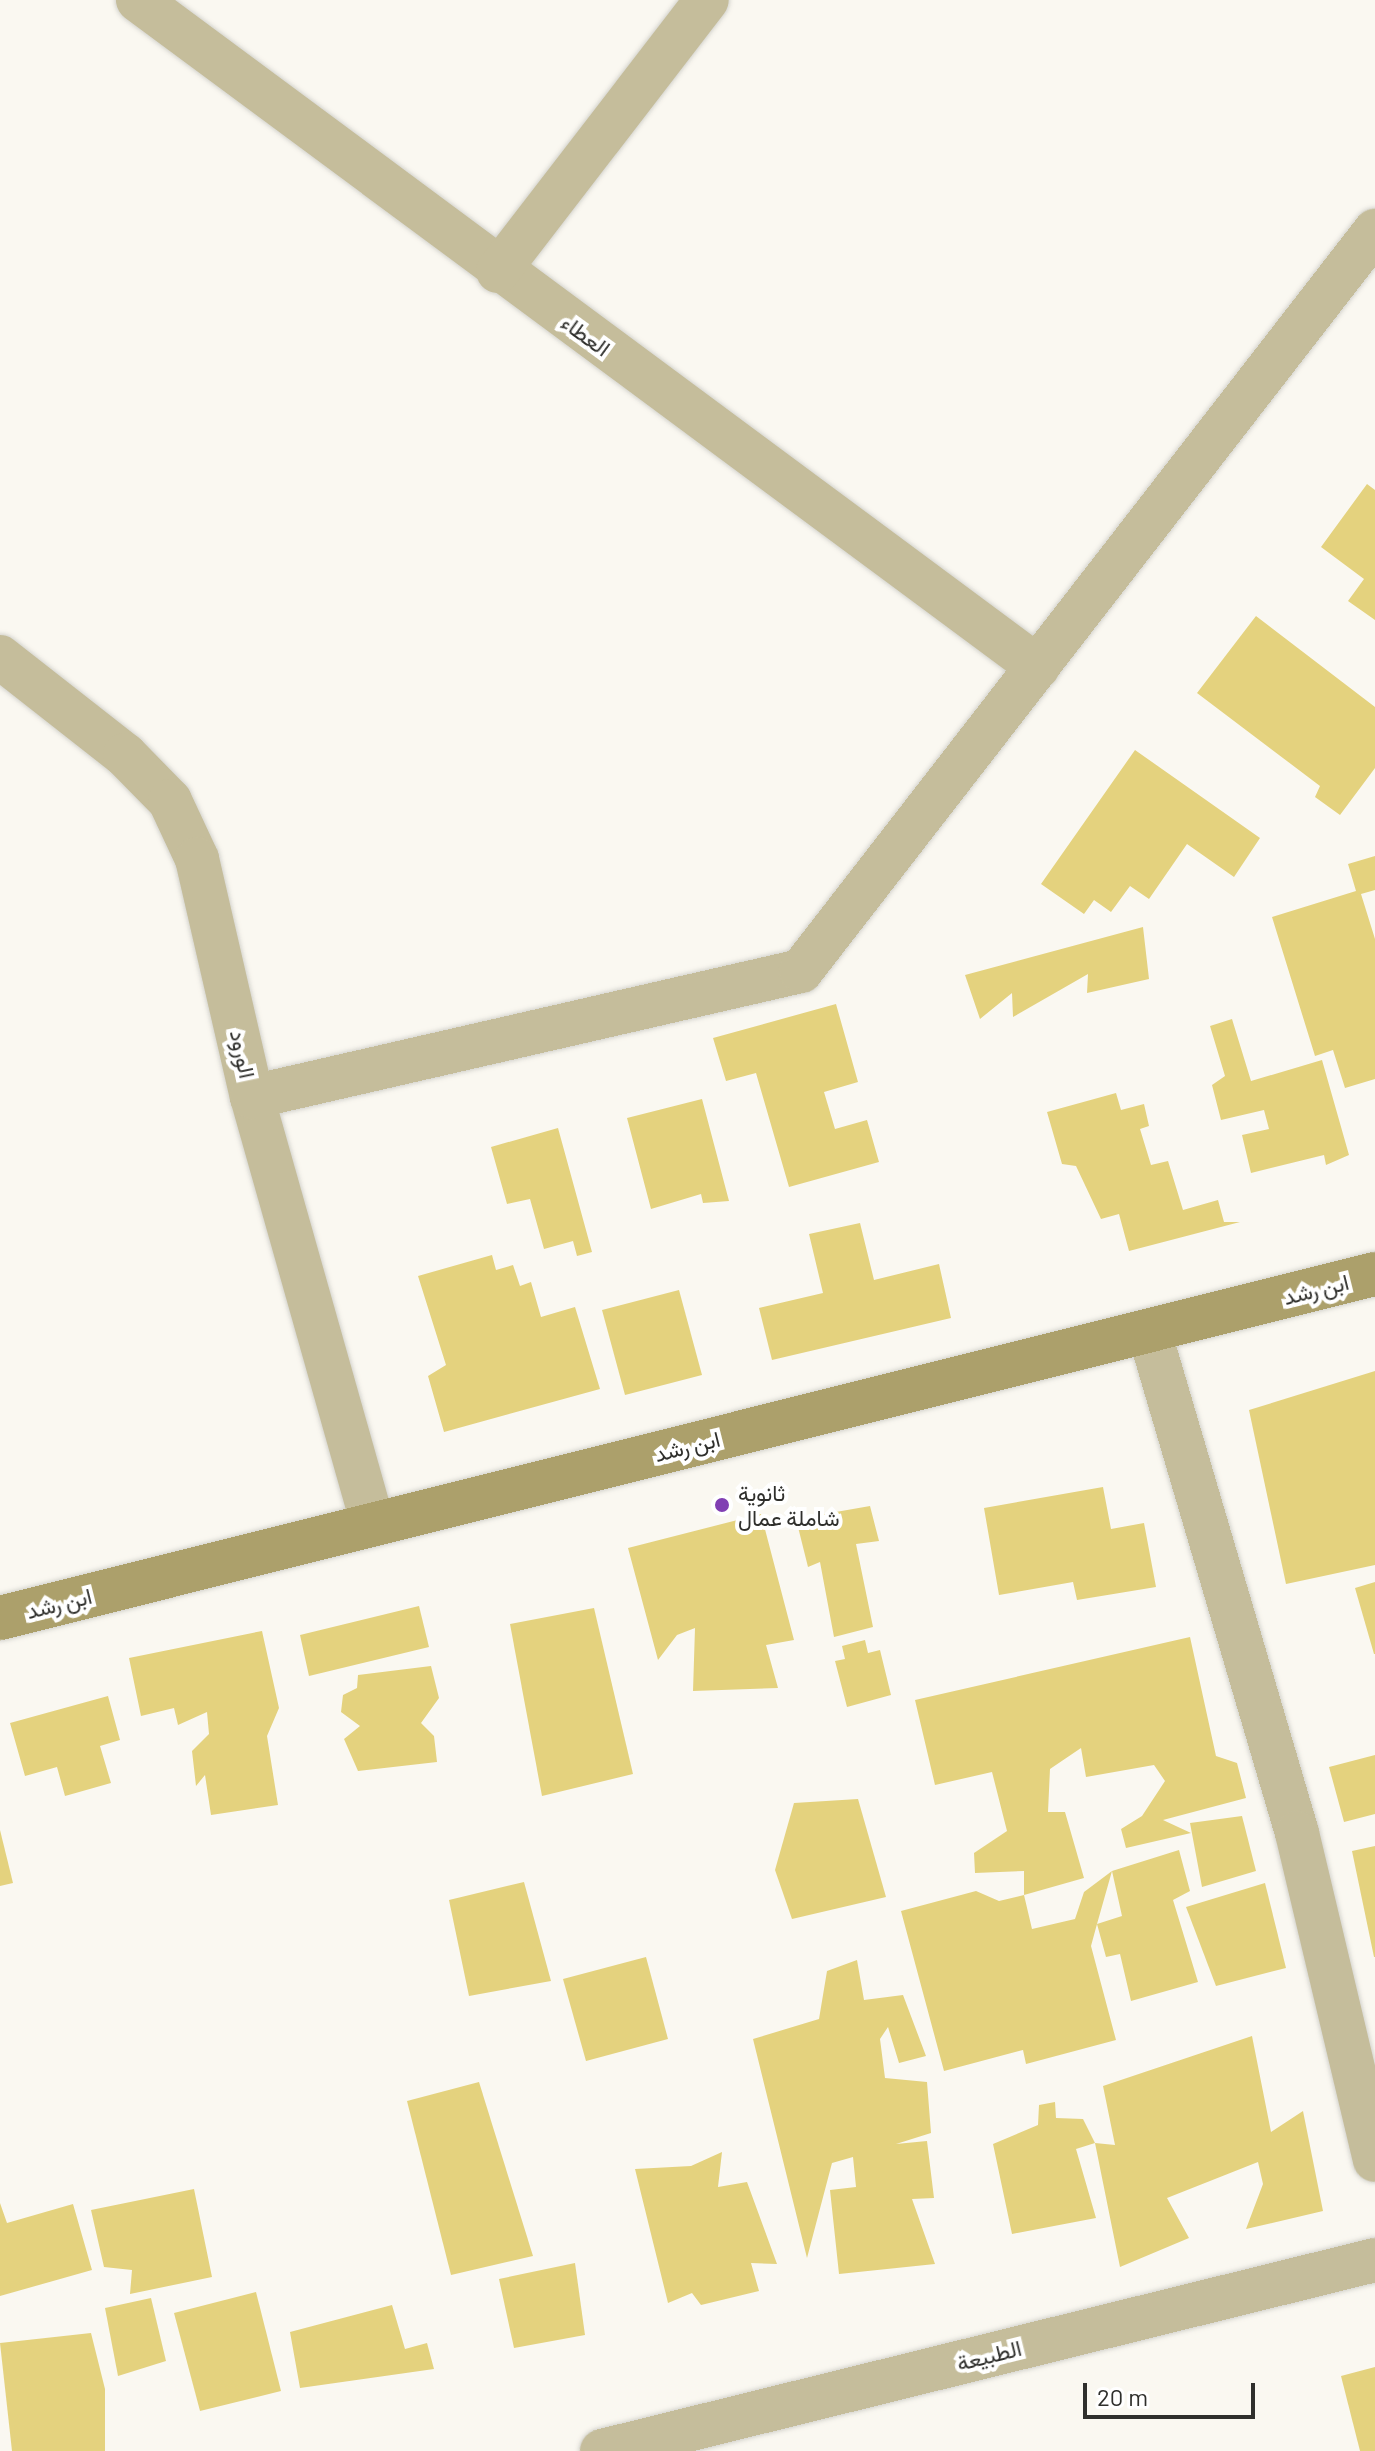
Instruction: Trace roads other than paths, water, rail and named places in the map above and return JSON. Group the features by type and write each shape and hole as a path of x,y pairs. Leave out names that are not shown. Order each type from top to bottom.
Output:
{"street":[{"name":"العطاء","path":"138,0 498,271 1038,667"},
{"path":"498,271 707,0"},
{"path":"252,1097 801,971 1375,231"},
{"name":"الورود","path":"0,657 125,755 170,801 197,859 252,1097 373,1524"},
{"name":"ابن رشد","path":"0,1618 1375,1274"},
{"path":"1149,1331 1297,1833 1375,2160"},
{"name":"الطبيعة","path":"602,2451 1375,2260"}],"place":[{"name":"ثانوية شاملة عمال","path":"722,1505"}]}
